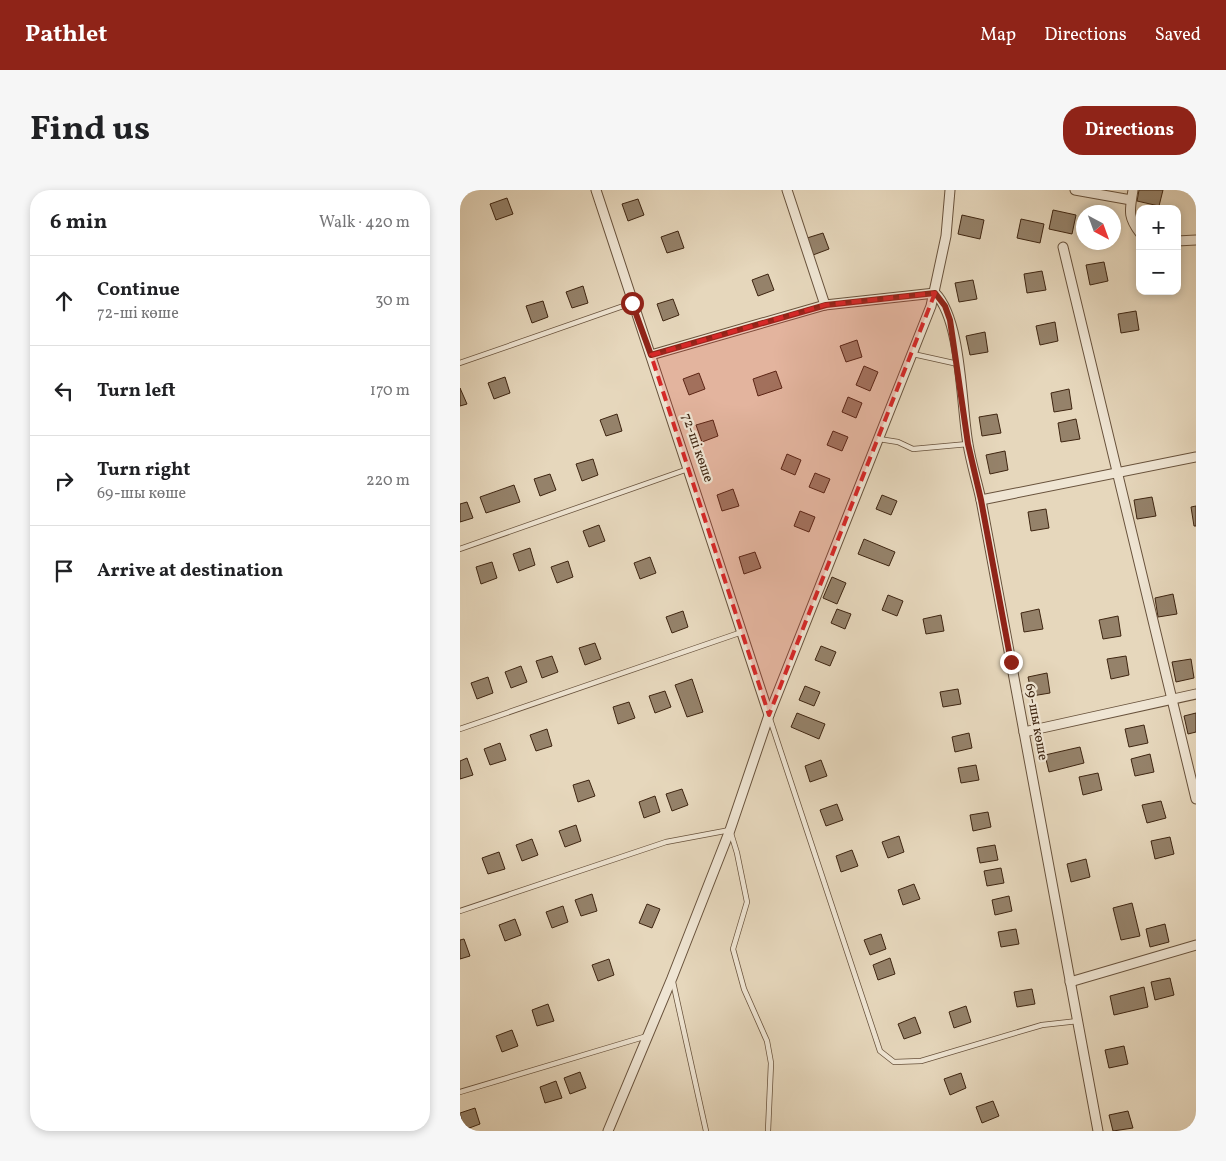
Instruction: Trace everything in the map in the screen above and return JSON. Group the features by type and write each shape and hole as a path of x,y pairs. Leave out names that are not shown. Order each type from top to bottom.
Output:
{"street":[{"name":"72-ші көше","path":"596,190 632,303 690,469 769,714"},
{"path":"787,190 826,305"},
{"path":"608,1131 649,1036 730,830 769,714 935,293 946,236 950,190"},
{"path":"1075,190 1131,200"},
{"path":"1133,190 1129,210 1132,221 1136,226"},
{"path":"1181,241 1196,240"},
{"path":"1063,247 1119,472 1171,700 1196,799"},
{"path":"651,355 826,305 935,293"},
{"name":"69-шы көше","path":"935,293 949,313 958,364 968,444 981,500 1098,1131"},
{"path":"981,500 1196,457"},
{"path":"1024,732 1196,694"},
{"path":"1070,982 1196,945"}],"lane":[{"path":"460,363 632,303"},
{"path":"912,354 958,364"},
{"path":"879,439 898,442 913,449 968,444"},
{"path":"460,549 690,469"},
{"path":"460,729 742,632"},
{"path":"769,714 880,1051 886,1058 894,1062 921,1061 1042,1025 1078,1021"},
{"path":"460,911 666,842 730,830 737,853 747,902 733,949 744,989 767,1041 771,1063 768,1131"},
{"path":"672,978 706,1131"},
{"path":"460,1092 649,1036"}],"highlighted area":[{"path":"935,293 769,715 651,355 825,305"}],"building":[{"path":"1139,190 1163,190 1159,205 1137,201"},
{"path":"507,198 513,214 496,220 490,204"},
{"path":"638,199 644,215 628,221 622,204"},
{"path":"1053,210 1076,215 1072,234 1049,229"},
{"path":"962,215 984,220 980,239 958,234"},
{"path":"1021,219 1044,224 1040,243 1017,238"},
{"path":"678,231 684,248 667,253 661,237"},
{"path":"823,233 829,249 813,255 807,238"},
{"path":"1104,262 1108,281 1090,285 1086,265"},
{"path":"1042,271 1046,290 1027,293 1024,274"},
{"path":"768,274 774,290 758,296 752,280"},
{"path":"973,280 977,299 959,302 955,283"},
{"path":"583,286 588,303 572,308 566,292"},
{"path":"673,299 679,315 663,321 657,304"},
{"path":"543,301 548,317 532,323 526,306"},
{"path":"1136,311 1139,330 1121,333 1118,314"},
{"path":"1055,322 1058,341 1040,345 1036,326"},
{"path":"985,332 988,352 970,355 966,336"},
{"path":"857,340 862,357 846,362 840,346"},
{"path":"864,366 878,372 870,391 856,385"},
{"path":"776,371 782,388 758,396 753,379"},
{"path":"699,373 705,389 689,395 683,379"},
{"path":"505,377 510,393 494,399 488,383"},
{"path":"460,388 467,404 460,406"},
{"path":"1069,389 1072,409 1054,412 1051,393"},
{"path":"848,397 862,403 856,418 842,412"},
{"path":"617,414 622,431 606,436 600,420"},
{"path":"997,414 1001,433 982,436 979,417"},
{"path":"1076,419 1080,439 1061,442 1058,423"},
{"path":"713,420 718,436 702,442 696,425"},
{"path":"833,431 848,437 842,451 827,445"},
{"path":"1005,451 1008,470 990,474 986,455"},
{"path":"787,454 801,460 795,475 781,469"},
{"path":"593,459 598,475 582,481 576,464"},
{"path":"815,473 830,479 824,493 809,487"},
{"path":"550,474 556,490 540,496 534,479"},
{"path":"514,485 520,502 486,513 480,497"},
{"path":"733,489 739,506 722,511 717,495"},
{"path":"882,495 897,501 891,515 876,509"},
{"path":"1152,497 1156,516 1137,519 1134,500"},
{"path":"467,502 473,518 460,522 460,504"},
{"path":"1196,506 1196,526 1194,526 1191,507"},
{"path":"1046,509 1049,528 1031,531 1028,512"},
{"path":"800,511 815,517 809,532 794,526"},
{"path":"599,525 605,541 589,547 583,531"},
{"path":"864,539 895,552 889,566 858,554"},
{"path":"530,548 535,565 519,571 513,554"},
{"path":"755,552 761,568 744,574 739,557"},
{"path":"650,557 656,573 640,579 634,563"},
{"path":"568,561 573,577 557,583 551,567"},
{"path":"492,562 497,578 481,584 476,567"},
{"path":"832,577 846,583 837,604 823,598"},
{"path":"1173,594 1177,614 1158,617 1155,598"},
{"path":"888,595 903,601 897,616 882,610"},
{"path":"837,609 851,614 845,629 831,623"},
{"path":"1039,609 1043,629 1024,632 1021,613"},
{"path":"683,611 688,627 672,633 666,617"},
{"path":"941,615 944,631 926,634 923,619"},
{"path":"1118,616 1121,636 1103,639 1099,620"},
{"path":"595,643 601,659 585,665 579,648"},
{"path":"821,646 836,652 830,666 815,660"},
{"path":"552,656 558,672 542,678 536,661"},
{"path":"1126,656 1129,675 1111,679 1107,659"},
{"path":"1191,659 1194,678 1176,682 1172,662"},
{"path":"521,666 527,682 511,688 505,672"},
{"path":"1047,673 1050,693 1032,696 1028,677"},
{"path":"488,677 493,693 477,699 471,683"},
{"path":"692,679 703,712 687,717 675,685"},
{"path":"805,686 820,692 814,706 799,700"},
{"path":"958,689 961,704 943,707 940,692"},
{"path":"665,691 671,707 655,713 649,696"},
{"path":"629,702 635,718 618,724 613,707"},
{"path":"797,713 825,724 819,739 791,727"},
{"path":"1196,713 1196,732 1188,734 1184,716"},
{"path":"1144,725 1148,743 1129,747 1125,729"},
{"path":"547,729 552,746 536,751 530,735"},
{"path":"969,733 972,748 955,752 952,737"},
{"path":"500,743 506,760 490,765 484,749"},
{"path":"1080,747 1084,763 1049,772 1045,755"},
{"path":"1150,754 1154,772 1135,776 1131,759"},
{"path":"467,758 473,775 460,779 460,761"},
{"path":"821,760 827,776 810,782 805,766"},
{"path":"976,765 979,780 961,783 958,768"},
{"path":"1098,773 1102,790 1083,795 1079,777"},
{"path":"589,780 595,796 578,802 573,785"},
{"path":"682,789 688,805 672,811 666,794"},
{"path":"655,796 660,812 644,818 639,802"},
{"path":"1161,801 1166,818 1147,823 1142,805"},
{"path":"837,804 843,820 826,826 820,810"},
{"path":"988,812 991,827 973,831 970,815"},
{"path":"576,825 581,841 565,847 559,831"},
{"path":"899,836 904,852 888,858 882,842"},
{"path":"1170,837 1174,854 1155,859 1151,841"},
{"path":"532,839 538,855 522,861 516,845"},
{"path":"995,845 998,860 980,863 977,848"},
{"path":"852,850 858,866 841,872 836,856"},
{"path":"499,852 505,869 488,874 482,858"},
{"path":"1086,859 1090,877 1071,882 1067,864"},
{"path":"1001,868 1004,883 987,886 984,871"},
{"path":"914,884 920,899 903,905 898,890"},
{"path":"592,894 597,911 581,916 575,900"},
{"path":"1009,896 1012,911 995,915 992,900"},
{"path":"1132,903 1140,936 1121,940 1113,908"},
{"path":"647,904 660,909 652,928 639,923"},
{"path":"563,906 568,922 552,928 546,912"},
{"path":"515,919 521,935 505,941 499,925"},
{"path":"1165,924 1169,942 1150,947 1146,929"},
{"path":"1016,929 1019,944 1001,947 998,932"},
{"path":"881,934 886,949 870,955 864,940"},
{"path":"464,939 470,956 460,959 460,940"},
{"path":"890,958 895,974 878,980 873,965"},
{"path":"609,959 614,975 598,981 592,965"},
{"path":"1170,978 1174,995 1155,1000 1151,982"},
{"path":"1144,987 1148,1007 1114,1015 1110,996"},
{"path":"1032,989 1035,1004 1017,1007 1014,992"},
{"path":"548,1004 554,1021 537,1026 532,1010"},
{"path":"966,1006 971,1022 954,1028 949,1012"},
{"path":"915,1017 921,1033 904,1039 898,1024"},
{"path":"512,1030 518,1046 502,1052 496,1036"},
{"path":"1124,1046 1128,1064 1109,1068 1105,1050"},
{"path":"580,1072 586,1088 570,1094 564,1078"},
{"path":"961,1073 966,1088 950,1095 944,1079"},
{"path":"556,1081 562,1098 545,1103 540,1087"},
{"path":"993,1101 999,1116 982,1123 976,1107"},
{"path":"475,1108 480,1124 464,1130 460,1113"},
{"path":"1128,1111 1133,1128 1113,1131 1109,1115"}],"route":[{"path":"632,303 651,355 826,305 935,293 949,313 958,364 968,444 981,500 1011,662"}]}
